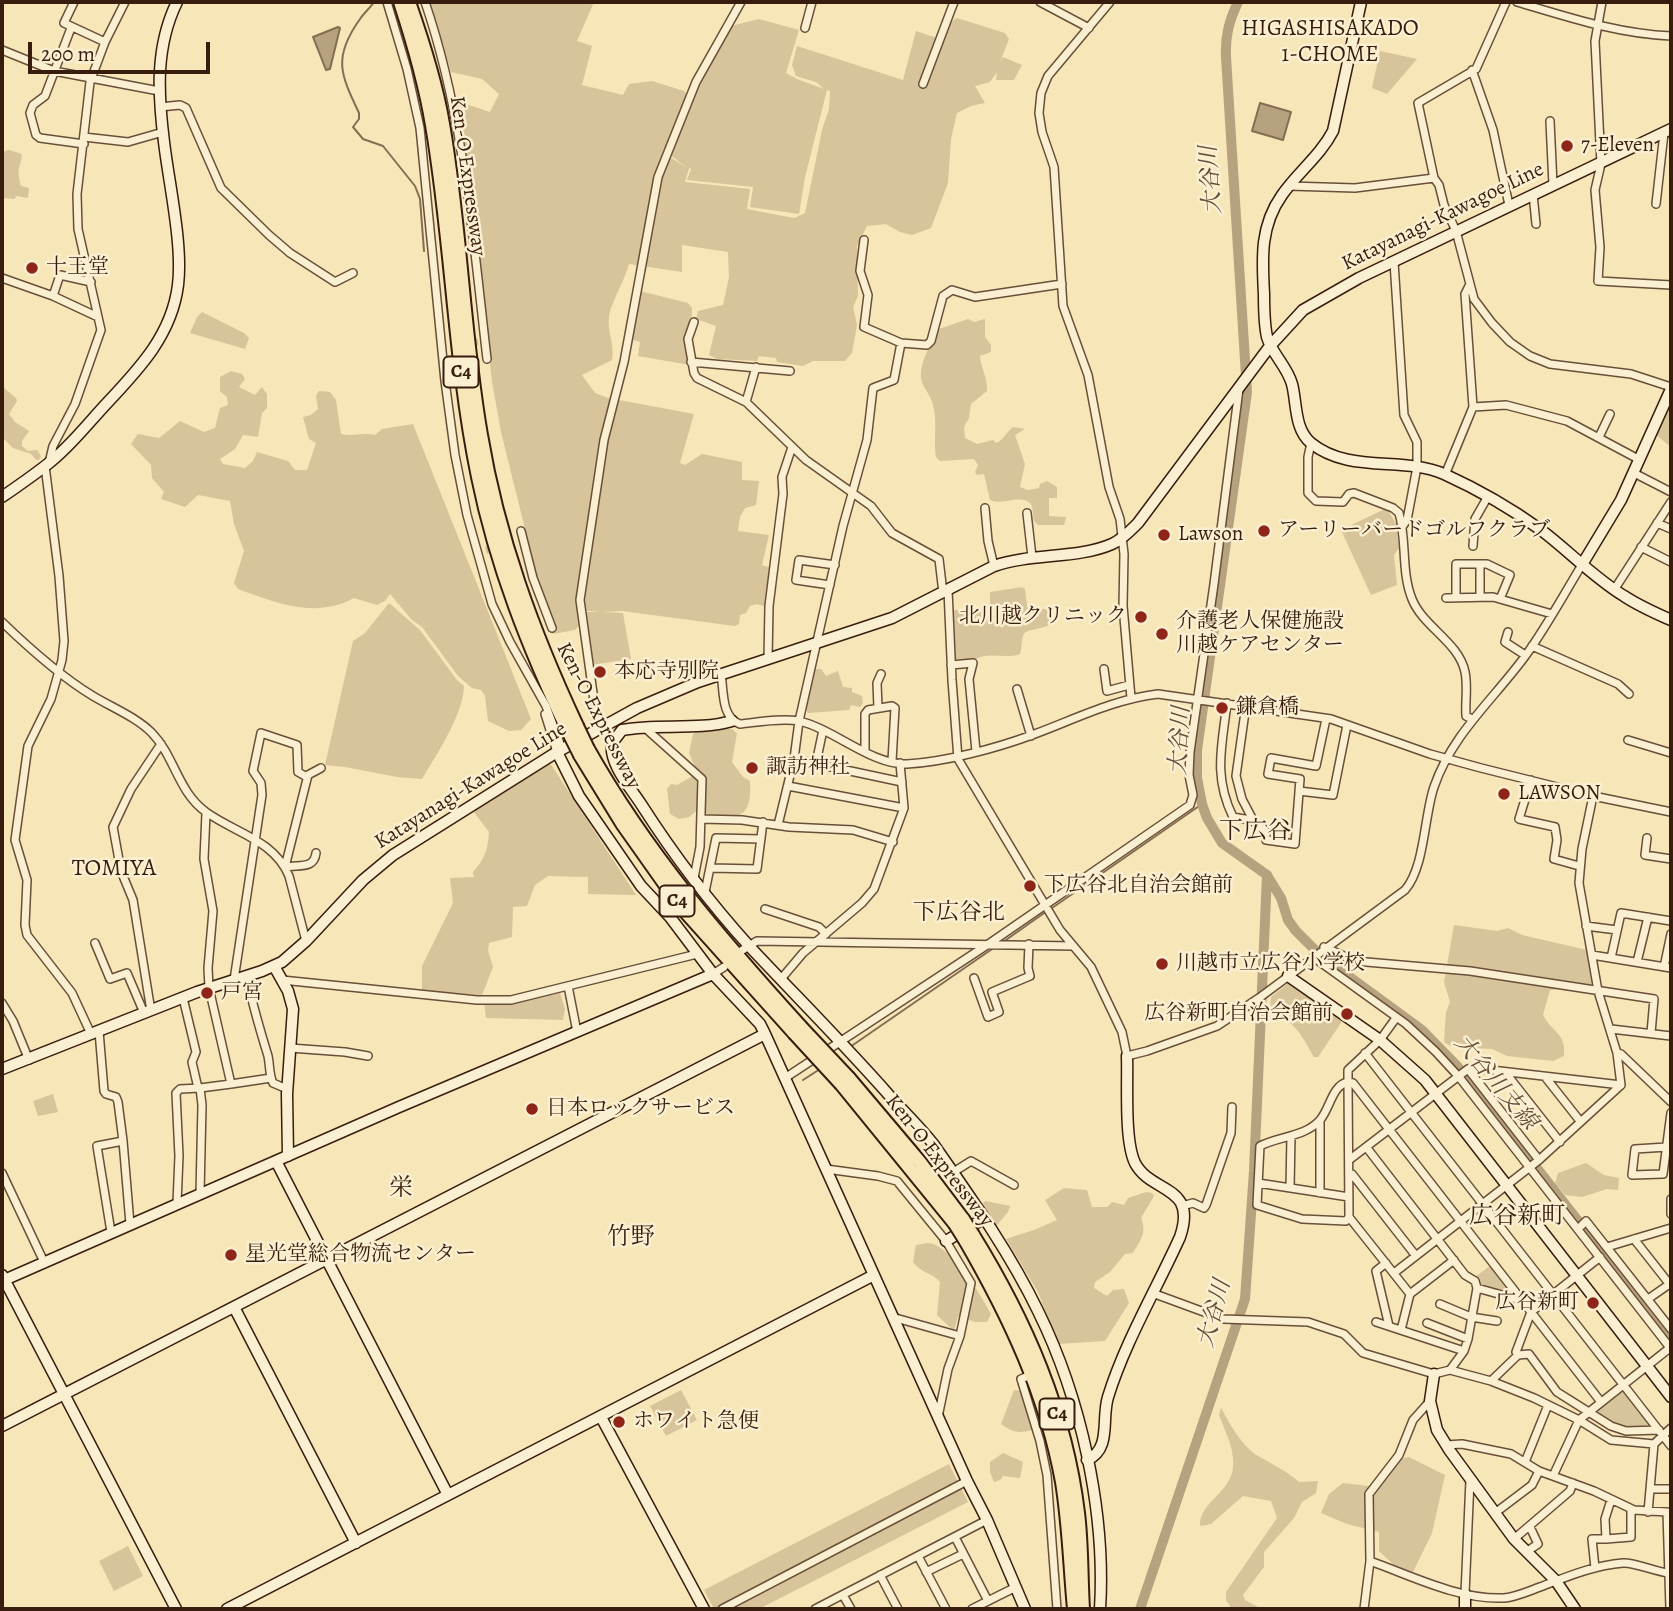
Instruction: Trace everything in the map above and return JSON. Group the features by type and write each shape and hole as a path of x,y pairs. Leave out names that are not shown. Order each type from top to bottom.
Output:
{"highway":[{"name":"Ken-O Expressway","path":"400,2 413,41 432,124 464,393 478,477 497,556 541,675 629,835 681,907 920,1162 969,1238 1020,1344 1044,1409 1056,1454 1065,1506 1073,1609"},
{"name":"Ken-O Expressway","path":"409,2 429,64 443,122 474,392 488,473 508,551 528,613 572,728"},
{"name":"Ken-O Expressway","path":"969,1238 1000,1279 1020,1319 1040,1365 1058,1419 1067,1450 1078,1514 1083,1609"}],"street":[{"path":"74,2 64,23 105,42"},
{"path":"125,2 91,78 77,194 78,229 101,330 75,404 53,446 47,465 64,641 51,699 28,747 15,840 27,880 27,935 72,993 95,1033 104,1091 116,1097 118,1102 130,1224"},
{"path":"2,497 47,465 70,444 152,353 164,333 174,307 179,260 159,91 161,50 177,2"},
{"path":"387,2 400,33 420,128 441,347 456,455 477,552 498,618 536,687 579,796 641,886 670,918 713,974 760,1024 987,1520 1025,1609"},
{"path":"425,2 444,62 462,159 482,342 487,359"},
{"path":"598,729 580,600 604,440 624,362 658,177 696,82 741,2"},
{"path":"805,28 812,2"},
{"path":"923,84 954,2"},
{"path":"1040,2 1089,28"},
{"path":"1110,2 1048,76 1041,93 1041,125 1054,167 1064,309 1088,375 1105,470 1123,538 1123,606 1131,698"},
{"path":"1361,2 1333,131 1317,156 1289,186 1272,211 1261,248 1266,331 1270,346 1288,373 1300,426 1311,443 1352,460 1417,467 1445,475 1538,528 1614,590 1643,608 1671,620"},
{"path":"1127,1056 1217,1026 1259,998 1409,885 1418,861 1430,797 1445,759 1472,719 1532,646 1583,564 1621,500 1670,394 1631,374 1550,364 1530,356 1501,334 1474,299 1456,231 1434,178 1418,103 1478,66 1506,2"},
{"path":"1517,2 1596,25 1643,35 1671,36"},
{"path":"1602,2 1596,25 1596,92 1601,164 1595,190 1600,247 1598,281 1671,285"},
{"path":"423,26 432,23"},
{"path":"71,28 45,96 33,105 30,113 36,135 40,138 128,142 163,132"},
{"path":"2,50 54,71 159,91"},
{"path":"1472,70 1493,130 1509,205"},
{"path":"160,107 180,105 186,108 218,184 269,235 290,253 335,282 353,273"},
{"path":"1550,121 1553,185"},
{"path":"1656,204 1668,131"},
{"name":"Katayanagi-Kawagoe Line","path":"1240,387 1292,320 1319,299 1509,205 1668,131"},
{"path":"1289,186 1355,188 1434,178"},
{"path":"1533,194 1536,224"},
{"path":"864,240 860,271 868,295 864,327 901,343 927,345 931,341 943,296 952,290 975,297 1062,284"},
{"path":"1394,262 1404,415 1417,442 1417,467 1407,520 1402,527"},
{"path":"54,296 60,275 91,282"},
{"path":"2,278 54,296 98,317"},
{"path":"1445,475 1473,407 1465,294 1469,286"},
{"path":"694,322 688,339 691,362 697,377 746,402 822,473 879,513 892,533 939,559 946,591 957,755 1044,905 1088,962 1122,1032 1127,1056 1132,1154 1143,1173 1175,1194 1182,1206 1183,1228 1155,1294 1131,1340 1109,1395 1104,1413 1104,1441 1101,1450 1087,1460"},
{"path":"778,825 830,585 867,440 873,388 894,380 901,343"},
{"path":"441,347 451,346"},
{"path":"691,362 790,371"},
{"path":"746,402 756,368"},
{"path":"1123,538 1148,510 1240,387"},
{"path":"785,1078 990,943 1190,805 1193,795 1189,775 1190,752 1240,387"},
{"path":"1473,407 1506,405 1567,421 1640,460"},
{"path":"1599,437 1609,414"},
{"path":"1311,443 1308,457 1308,493 1316,501 1343,502 1349,494 1354,494 1393,508 1399,513 1411,598 1425,621 1459,657 1466,673 1466,716 1472,719"},
{"path":"768,659 769,606 783,494 782,477 792,447"},
{"path":"1634,473 1671,492"},
{"path":"1473,546 1475,519 1486,498"},
{"path":"1614,590 1670,505"},
{"path":"985,508 994,566"},
{"path":"1027,513 1032,557"},
{"path":"1657,523 1671,529"},
{"path":"521,531 533,578 552,628"},
{"name":"Katayanagi-Kawagoe Line","path":"2,1069 209,988 274,966 290,956 363,880 393,855 560,751 667,694 892,618 994,566 1032,557 1101,547 1123,538"},
{"path":"514,543 523,541"},
{"path":"1641,547 1671,562"},
{"path":"477,552 486,550"},
{"path":"830,585 796,580 799,560 835,565"},
{"path":"1456,596 1456,564 1480,564 1494,566 1510,575 1500,599"},
{"path":"1480,564 1480,596"},
{"path":"1446,598 1480,596 1500,599 1552,614"},
{"path":"2,622 33,653 91,695 143,725 161,744 184,789 206,813 254,838 274,854 285,867 306,941"},
{"path":"1508,632 1504,642 1525,655"},
{"path":"1532,646 1618,684 1629,694"},
{"path":"951,665 973,663 970,679 976,751"},
{"path":"1104,669 1107,691 1129,685"},
{"path":"721,674 726,712 732,721"},
{"path":"878,708 877,686 881,674"},
{"path":"1017,689 1031,736"},
{"path":"1100,1609 1099,1536 1087,1460 1039,1313 1021,1278 933,1144 850,1050 781,979 745,948 646,812 614,758 612,743 617,734 622,730 644,727 712,725 732,721 740,724 799,721 896,762 930,761 1031,736 1131,698 1158,694 1326,719 1445,759 1593,796 1671,812"},
{"path":"1227,703 1219,772 1221,782 1233,817 1253,820"},
{"path":"1246,705 1236,776 1242,799 1253,820 1266,831 1266,840 1296,844 1300,779 1268,774 1271,758 1316,766 1326,719"},
{"path":"781,979 803,954 869,897 893,842 904,808 902,782 896,762 895,708 892,706 867,710 865,713 866,751"},
{"path":"1298,791 1334,795 1347,725"},
{"path":"644,727 702,779 700,847 694,878"},
{"path":"816,763 823,730"},
{"path":"234,980 263,788 253,771 261,733 297,745 300,774 308,775 321,768"},
{"path":"1628,740 1671,753"},
{"path":"148,1012 133,900 121,871 113,827 131,789 161,744"},
{"path":"794,759 902,782"},
{"path":"285,867 308,775"},
{"path":"1531,780 1519,819 1555,827 1557,840 1554,859 1579,866"},
{"path":"788,786 904,808"},
{"path":"1593,796 1579,866 1579,890 1598,991 1611,1029 1620,1085"},
{"path":"206,813 204,859 213,911 209,988 231,1084"},
{"path":"701,820 853,830 893,842"},
{"path":"711,868 757,869 763,822"},
{"path":"705,892 716,838 761,839"},
{"path":"1647,838 1645,855 1671,859"},
{"path":"285,867 310,865 316,853"},
{"path":"765,909 819,927 826,934"},
{"path":"1611,958 1622,913 1671,921"},
{"path":"1637,962 1647,917"},
{"path":"1586,926 1616,930"},
{"path":"1592,955 1668,967 1671,934"},
{"path":"745,948 757,941 1073,946"},
{"path":"95,943 110,979 127,973 148,1012"},
{"path":"974,978 988,1017 999,1012 992,992 1030,976 1029,944"},
{"path":"1319,952 1355,961 1470,971 1654,999 1651,1033"},
{"path":"1319,952 1463,1073 1671,1348 1579,1420 1553,1476"},
{"path":"282,980 498,1001 697,954"},
{"path":"274,966 288,991 293,1009 287,1089 288,1156"},
{"path":"176,1609 3,1279 724,967"},
{"path":"247,976 254,1012 269,1060 271,1078 273,1083 287,1089"},
{"path":"1288,976 1380,1040 1404,1060 1436,1094 1671,1397"},
{"path":"568,986 577,1032"},
{"path":"183,998 196,1052 192,1062 202,1105 200,1194"},
{"path":"2,1003 29,1059"},
{"path":"1320,1121 1303,1132 1272,1140 1261,1146 1257,1205 1302,1219 1346,1222 1349,1217 1348,1070 1380,1040 1396,1018"},
{"path":"1611,1029 1671,1036"},
{"path":"2,1426 765,1034"},
{"path":"290,1048 368,1056"},
{"path":"1616,1053 1621,1054 1671,1102"},
{"path":"1365,1054 1671,1446"},
{"path":"1505,1072 1560,1142"},
{"path":"1349,1160 1463,1073 1505,1072 1620,1085"},
{"path":"1463,1073 1534,1164"},
{"path":"1546,1077 1580,1121"},
{"path":"177,1203 179,1156 176,1093 180,1089 271,1078"},
{"path":"1320,1193 1320,1121 1338,1087 1348,1082 1353,1083 1601,1402"},
{"path":"1394,1273 1534,1164 1620,1085"},
{"path":"1182,1206 1193,1203 1204,1208 1206,1205 1231,1133 1232,1107"},
{"path":"1667,1147 1635,1149 1632,1175 1662,1174 1667,1147 1671,1113"},
{"path":"1290,1188 1292,1136"},
{"path":"111,1232 97,1146 123,1141"},
{"path":"1367,1148 1465,1275 1475,1282 1477,1288 1468,1339 1450,1370"},
{"path":"276,1161 448,1495"},
{"path":"952,1173 971,1161 1014,1185"},
{"path":"826,1169 897,1181 946,1241 971,1283 938,1417"},
{"path":"2,1173 44,1262"},
{"path":"1349,1174 1352,1174 1416,1256"},
{"path":"1258,1182 1349,1198"},
{"path":"1671,1199 1671,1214"},
{"path":"1349,1217 1410,1294"},
{"path":"946,1241 983,1219"},
{"path":"1581,1226 1586,1221 1671,1329"},
{"path":"1607,1247 1671,1228"},
{"path":"1634,1239 1670,1284 1648,1299"},
{"path":"1518,1354 1516,1352 1519,1340 1531,1312 1600,1257"},
{"path":"1401,1331 1410,1294 1454,1260"},
{"path":"1386,1263 1376,1271 1389,1326"},
{"path":"227,1609 874,1275"},
{"path":"1477,1288 1516,1299 1519,1297"},
{"path":"1155,1294 1223,1320 1308,1322 1335,1330 1352,1341 1363,1353 1434,1374 1450,1370 1491,1381 1579,1420 1611,1440 1654,1444"},
{"path":"1440,1304 1471,1317 1497,1321"},
{"path":"234,1307 356,1543"},
{"path":"892,1317 960,1336"},
{"path":"1376,1322 1464,1350"},
{"path":"1427,1323 1468,1339"},
{"path":"1491,1381 1518,1354 1529,1354 1557,1392 1611,1426 1626,1431 1661,1433 1671,1428"},
{"path":"1434,1374 1430,1401 1437,1430 1514,1539 1556,1581 1575,1609"},
{"path":"1028,1376 1021,1379 1040,1441 1047,1475 1057,1609"},
{"path":"1364,1609 1370,1561 1371,1489 1399,1455 1413,1420 1430,1401"},
{"path":"1525,1462 1548,1405"},
{"path":"601,1417 704,1609"},
{"path":"1648,1512 1654,1444 1661,1433"},
{"path":"1446,1445 1452,1443 1511,1454 1539,1471 1631,1509 1667,1512 1670,1609"},
{"path":"1495,1513 1532,1485 1539,1471"},
{"path":"1465,1609 1470,1479"},
{"path":"722,1609 967,1481"},
{"path":"1514,1539 1570,1491 1573,1483"},
{"path":"1650,1489 1671,1489"},
{"path":"1606,1539 1605,1519 1611,1500"},
{"path":"1595,1568 1592,1539 1631,1537 1631,1509"},
{"path":"815,1609 987,1520"},
{"path":"1526,1552 1538,1544 1530,1527"},
{"path":"955,1537 988,1601"},
{"path":"926,1572 963,1554"},
{"path":"918,1556 946,1609"},
{"path":"1370,1561 1465,1594 1507,1598 1595,1568 1626,1563 1651,1571 1670,1573"},
{"path":"880,1575 898,1609"},
{"path":"972,1609 1016,1587"},
{"path":"843,1595 851,1609"}],"shaded area":[{"path":"428,2 594,2 577,41 592,46 582,85 623,95 629,84 652,81 684,91 686,98 664,153 687,168 669,154 696,89 731,26 759,19 799,30 786,73 824,89 816,82 796,76 792,65 797,46 903,80 916,31 937,38 957,18 1005,33 1009,39 1000,62 1003,57 1022,65 1014,80 996,80 997,72 990,82 975,86 985,103 957,113 951,139 948,183 931,228 912,235 886,224 867,226 857,246 858,296 853,307 857,325 852,353 845,361 813,361 803,366 759,356 757,361 717,359 709,355 716,326 696,319 698,311 723,305 729,277 728,252 682,245 682,272 629,264 609,316 612,360 582,375 595,393 608,398 694,414 680,463 685,465 702,454 742,462 742,480 759,481 756,505 745,508 740,517 738,531 769,535 762,565 772,568 767,607 757,604 750,606 746,613 740,615 739,624 735,626 622,611 603,612 623,613 631,659 591,665 584,612 600,612 580,610 580,624 575,630 553,634 531,566 527,537 501,432 492,382 471,195 456,105 463,103 490,112 499,94 482,79 451,72","holes":["827,90 830,91 829,109 805,213 794,218 747,209 750,189 685,182 689,168 691,169 687,180 753,187 750,207 799,214 805,177"]},
{"path":"340,28 330,69 326,70 313,37"},
{"path":"1380,51 1417,59 1387,94 1372,88"},
{"path":"1260,103 1291,112 1283,140 1252,131"},
{"path":"9,150 22,154 19,175 21,186 29,188 28,198 2,198 2,152"},
{"path":"640,291 688,303 692,308 690,365 638,356 640,342 631,339"},
{"path":"202,312 244,333 249,338 245,349 190,333"},
{"path":"968,319 974,322 985,319 985,337 991,345 991,352 980,356 987,391 971,404 969,418 964,427 965,438 977,444 993,440 996,443 1013,427 1025,429 1015,435 1025,464 1020,487 1028,490 1039,488 1040,484 1047,481 1057,487 1057,498 1049,498 1049,516 1066,517 1064,525 1038,525 1034,521 1032,505 1027,501 990,500 984,474 977,475 975,472 978,465 974,459 940,461 936,457 933,404 922,383 922,366 936,330"},
{"path":"231,371 242,374 245,379 239,387 255,395 262,387 267,394 267,408 262,413 258,437 243,435 235,449 220,459 223,464 245,468 253,461 257,452 288,461 295,470 307,470 316,443 309,439 303,417 318,409 316,396 319,391 330,392 336,400 341,434 375,435 382,429 413,424 531,719 521,730 509,731 488,721 485,696 481,690 472,688 458,676 422,627 412,620 390,594 385,601 377,605 354,598 340,604 311,608 281,604 238,589 234,583 244,551 234,524 230,501 198,495 185,507 161,499 164,492 152,478 151,465 131,444 138,434 159,438 180,421 204,432 215,428 220,408 228,405 227,397 220,391 220,377"},
{"path":"4,388 17,401 9,414 15,422 29,431 22,441 22,446 28,451 37,450 41,456 39,460 13,448 2,437"},
{"path":"1669,407 1671,409 1671,447 1656,435"},
{"path":"1387,508 1396,524 1399,548 1394,555 1397,585 1371,595 1341,530"},
{"path":"1022,587 1025,589 1029,609 1047,609 1054,621 1025,633 1020,654 984,656 973,661 955,659 954,610 987,608 990,604 990,592"},
{"path":"389,603 420,630 464,686 454,722 422,779 325,765 353,641 365,633"},
{"path":"813,669 821,669 826,676 838,671 843,687 852,688 852,692 862,696 863,703 860,707 851,705 849,710 808,713 804,705"},
{"path":"700,729 732,729 737,733 732,762 743,777 750,781 750,797 747,807 736,816 695,812 689,817 679,819 670,814 667,789 671,784 677,785 691,777 695,767 689,753 693,734"},
{"path":"550,763 636,895 588,894 588,877 548,876 535,885 527,906 513,907 512,937 489,943 488,950 493,967 482,995 444,994 422,990 422,966 453,903 450,878 474,877 473,872 487,849 489,832 473,811"},
{"path":"1454,925 1497,931 1508,928 1522,935 1587,950 1591,985 1550,990 1543,1015 1561,1037 1564,1056 1553,1061 1507,1056 1492,1049 1452,1047 1444,1042 1446,1012 1450,1002 1444,982"},
{"path":"1290,982 1343,1020 1318,1057 1314,1057 1294,1026 1270,1010 1271,997"},
{"path":"560,993 565,1009 563,1020 486,1018 484,1002 514,1003"},
{"path":"53,1094 58,1112 38,1116 33,1101"},
{"path":"1586,1163 1604,1175 1619,1178 1618,1190 1607,1189 1582,1197 1565,1195 1555,1183 1558,1173"},
{"path":"1064,1188 1087,1190 1092,1207 1107,1207 1112,1202 1124,1205 1128,1198 1146,1192 1154,1196 1141,1218 1143,1232 1133,1253 1125,1254 1110,1272 1095,1282 1094,1288 1107,1296 1113,1290 1124,1289 1129,1303 1105,1341 1058,1344 1038,1292 1006,1239 1057,1220 1045,1200"},
{"path":"985,1201 1010,1206 997,1225 994,1225 981,1206"},
{"path":"927,1243 945,1251 964,1271 991,1314 987,1322 975,1322 958,1316 954,1331 937,1315 940,1282 913,1262 916,1245"},
{"path":"1491,1265 1514,1296 1479,1286 1474,1278"},
{"path":"1624,1388 1653,1426 1651,1428 1621,1427 1595,1413"},
{"path":"681,1390 697,1420 666,1436 650,1406"},
{"path":"1014,1390 1022,1391 1032,1430 1015,1432 1001,1424"},
{"path":"1221,1408 1240,1439 1255,1454 1299,1482 1318,1481 1316,1493 1302,1502 1294,1518 1264,1552 1264,1567 1243,1595 1245,1600 1262,1609 1232,1609 1226,1600 1226,1592 1277,1518 1271,1501 1243,1496 1211,1524 1200,1526 1205,1509 1224,1488 1233,1470 1231,1447 1219,1415"},
{"path":"1003,1453 1023,1462 1020,1478 1003,1476 994,1482 990,1462"},
{"path":"1409,1457 1445,1475 1432,1533 1413,1572 1395,1566 1379,1551 1379,1532 1347,1524 1321,1513 1329,1494 1343,1483 1377,1487 1399,1459"},
{"path":"949,1464 968,1502 759,1609 714,1609 704,1590"},
{"path":"128,1546 143,1576 114,1591 99,1561"}],"waterway":[{"path":"374,2 351,33 343,56 344,77 359,113 359,119 353,127 363,139 383,146 415,186 420,199 424,251"},
{"name":"大谷川","path":"1238,2 1228,29 1226,57 1247,392 1197,750 1197,778 1202,804 1222,843 1267,875 1296,931 1321,956 1422,1030 1458,1067 1671,1340"},
{"path":"1052,908 1202,804"},
{"name":"大谷川","path":"1140,1609 1245,1299 1254,1171 1267,875"},
{"path":"1003,942 1047,911"},
{"path":"850,1047 995,947"},
{"path":"803,1080 820,1069"}],"tunnel":[{"path":"451,346 478,342"},
{"path":"486,550 514,543"}],"place":[{"name":"7-Eleven","path":"1567,146"},
{"name":"十王堂","path":"32,268"},
{"name":"アーリーバードゴルフクラブ","path":"1264,531"},
{"name":"Lawson","path":"1164,535"},
{"name":"北川越クリニック","path":"1141,617"},
{"name":"介護老人保健施設 川越ケアセンター","path":"1162,634"},
{"name":"本応寺別院","path":"600,672"},
{"name":"鎌倉橋","path":"1222,708"},
{"name":"諏訪神社","path":"752,768"},
{"name":"LAWSON","path":"1504,794"},
{"name":"下広谷北自治会館前","path":"1030,886"},
{"name":"川越市立広谷小学校","path":"1162,964"},
{"name":"戸宮","path":"207,993"},
{"name":"広谷新町自治会館前","path":"1347,1014"},
{"name":"日本ロックサービス","path":"532,1109"},
{"name":"星光堂総合物流センター","path":"231,1255"},
{"name":"広谷新町","path":"1593,1303"},
{"name":"ホワイト急便","path":"619,1422"}],"district":[{"name":"HIGASHISAKADO 1-CHOME","path":"1330,42"},
{"name":"下広谷","path":"1255,832"},
{"name":"TOMIYA","path":"114,869"},
{"name":"下広谷北","path":"959,913"},
{"name":"栄","path":"401,1189"},
{"name":"広谷新町","path":"1517,1217"},
{"name":"竹野","path":"631,1238"}],"water label":[{"name":"大谷川支線","path":"1495,1083"}]}
